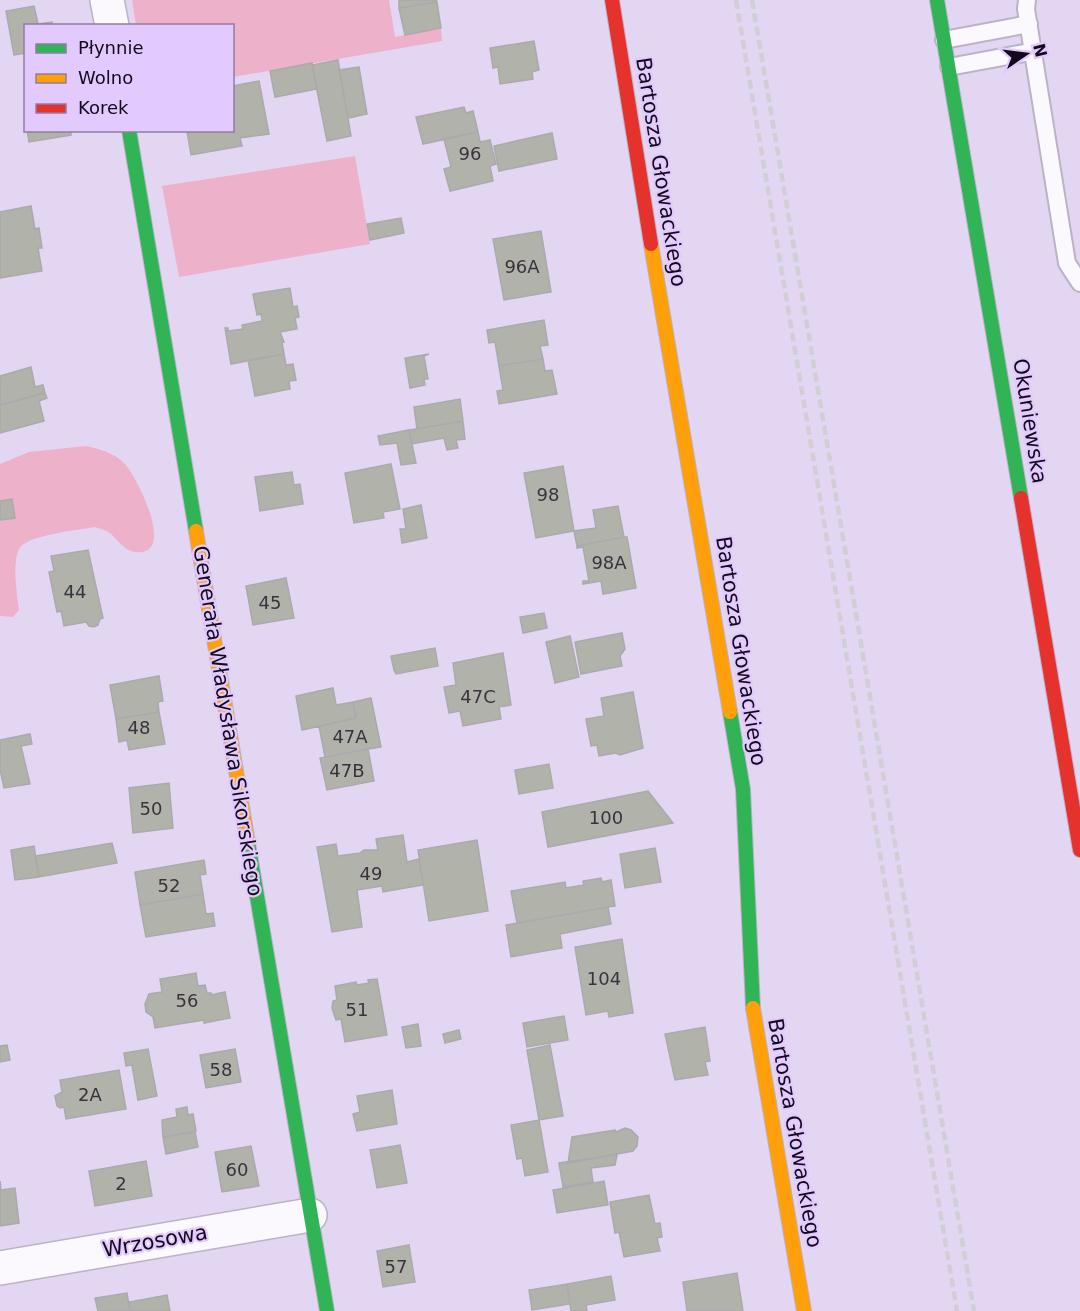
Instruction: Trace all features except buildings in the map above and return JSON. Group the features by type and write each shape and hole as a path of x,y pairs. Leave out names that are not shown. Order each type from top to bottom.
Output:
{"street":[{"path":"107,0 111,24"},
{"name":"Bartosza Głowackiego","path":"612,0 633,139 743,789 753,1009 804,1311"},
{"name":"Okuniewska","path":"937,0 1080,850"},
{"name":"Generała Władysława Sikorskiego","path":"129,132 327,1311"},
{"name":"Wrzosowa","path":"0,1268 310,1215"}],"lane":[{"path":"1027,0 1067,263 1080,283"},
{"path":"944,40 1029,24"},
{"path":"949,67 1035,51"}],"shaded area":[{"path":"132,0 389,0 395,37 441,28 442,41 234,77 234,24 136,24"},
{"path":"355,156 370,244 179,277 162,186"},
{"path":"86,446 111,454 124,463 129,470 143,495 153,525 154,538 151,548 142,552 132,551 109,533 95,527 32,540 19,549 17,555 16,579 19,610 13,617 0,616 0,520 15,517 12,499 0,501 0,464 29,452"}],"railway":[{"path":"736,0 957,1311"},
{"path":"752,0 974,1311"}],"traffic: fast":[{"path":"937,0 1021,498"},
{"path":"129,132 196,531"},
{"path":"730,712 743,789 753,1008"},
{"path":"248,843 327,1311"}],"traffic: slow":[{"path":"651,244 730,712"},
{"path":"196,531 248,843"},
{"path":"753,1008 804,1311"}],"traffic: jam":[{"path":"612,0 651,244"},
{"path":"1021,498 1080,850"}]}
